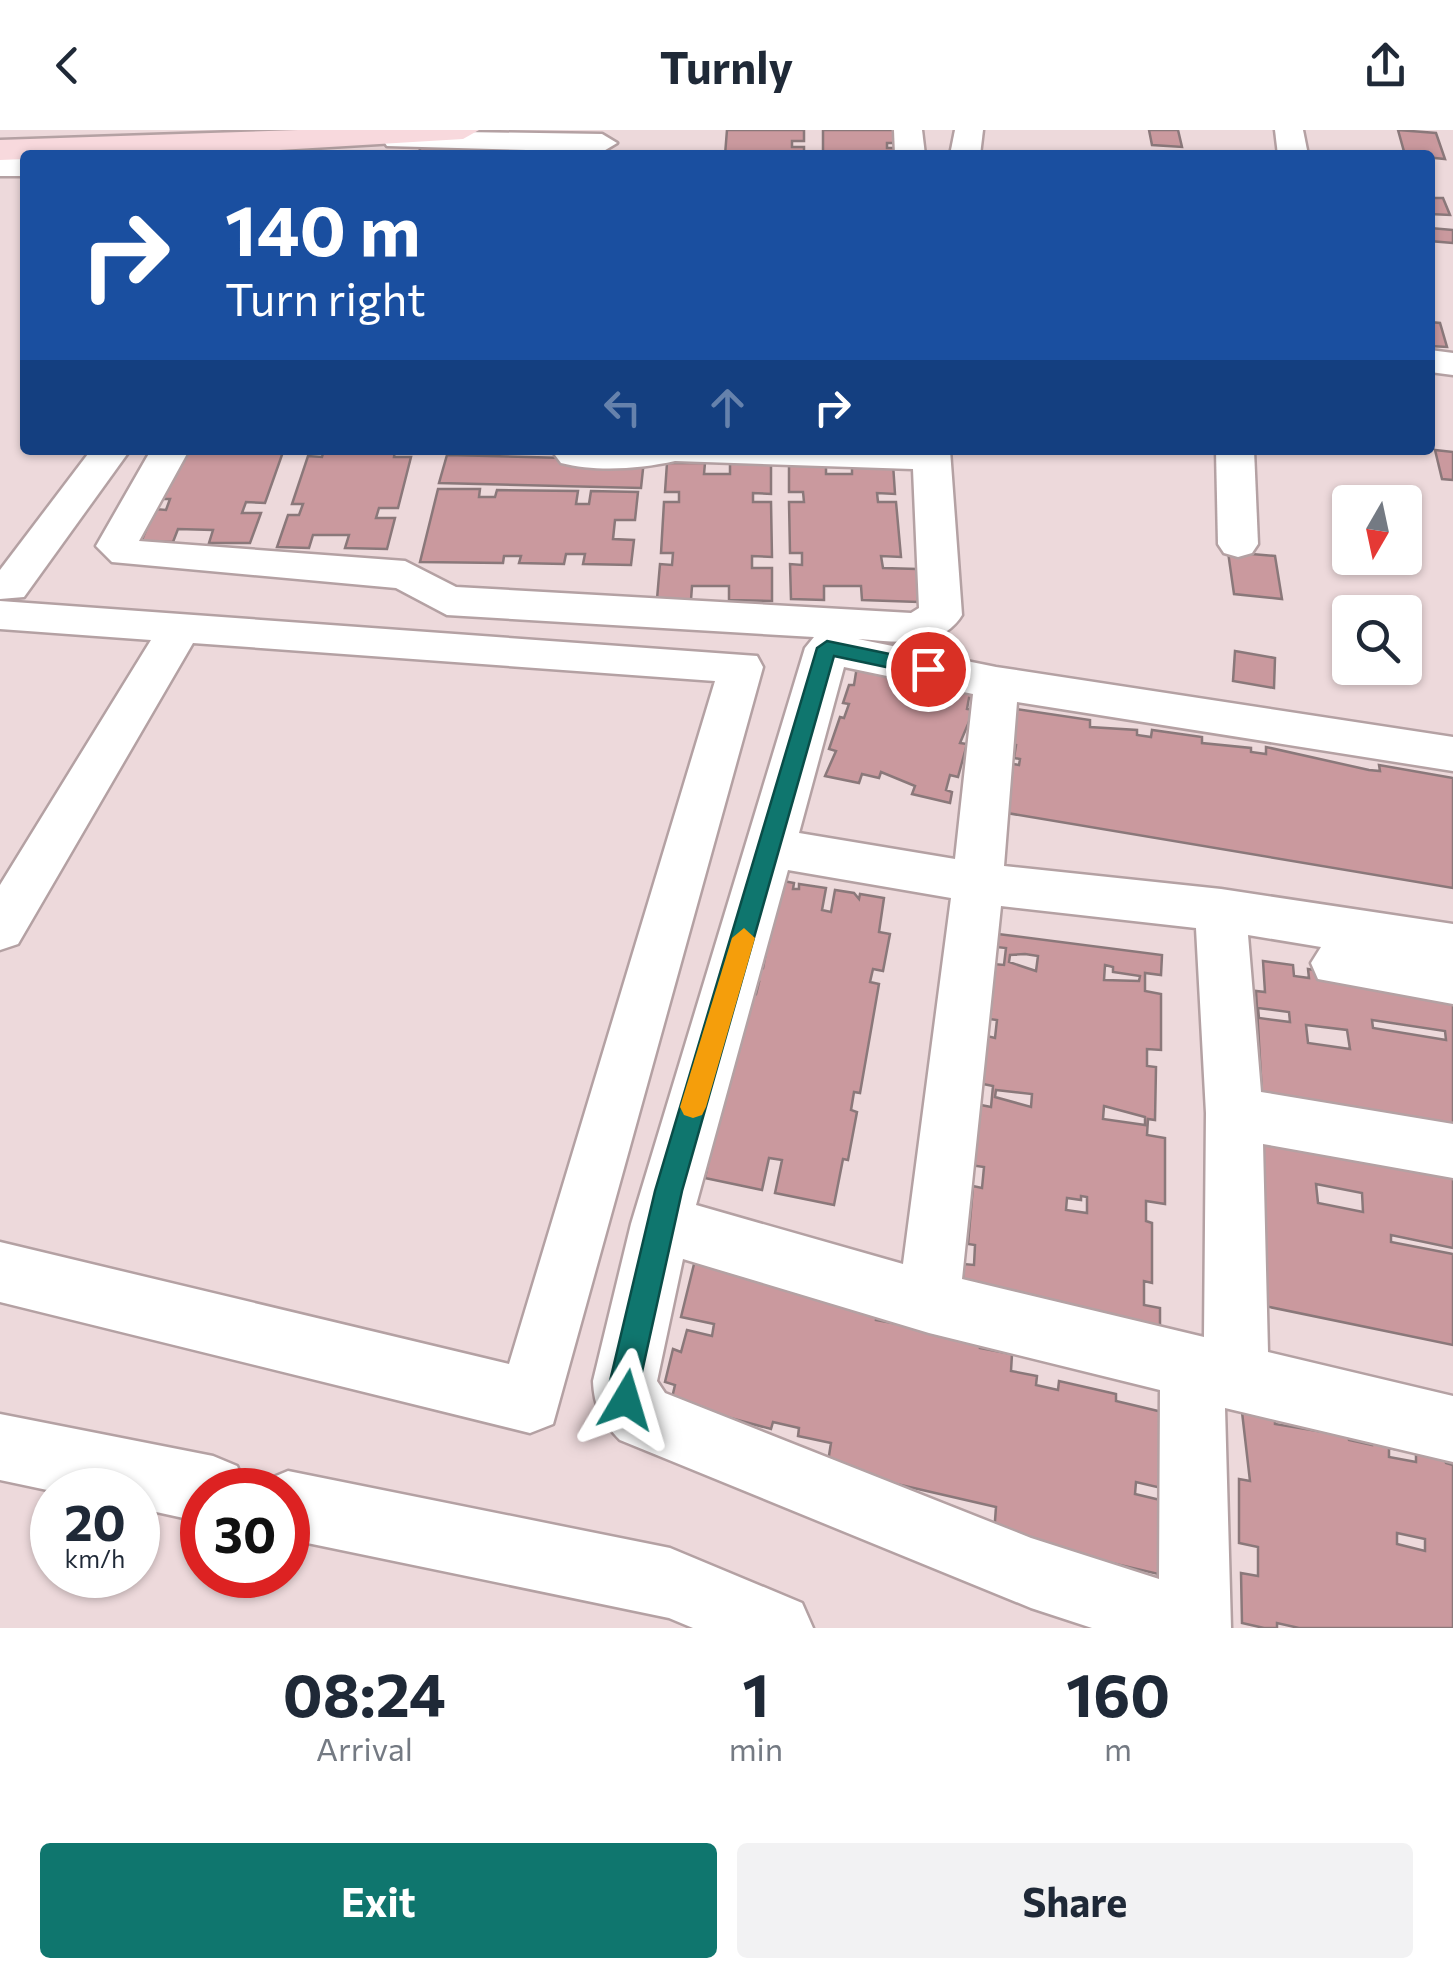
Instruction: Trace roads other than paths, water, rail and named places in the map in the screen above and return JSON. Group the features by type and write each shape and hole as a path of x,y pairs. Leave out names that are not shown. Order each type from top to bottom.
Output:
{"street":[{"path":"396,142 463,130"},
{"path":"0,150 602,142"},
{"path":"0,585 8,587 107,455"},
{"path":"167,455 116,546 126,553 405,575 447,601 917,628 942,616 931,455"},
{"path":"574,455 651,455"},
{"path":"1236,455 1238,544"},
{"path":"0,615 741,667 530,1401 0,1272"},
{"path":"0,928 180,628"},
{"path":"1222,927 1234,1113 1195,1627 1030,1573 643,1417 626,1400 625,1381 661,1224 827,648 996,682 1453,754"},
{"path":"929,1302 978,883 996,682"},
{"path":"770,848 1222,927 1453,982"},
{"path":"1222,927 1453,946"},
{"path":"1234,1113 1453,1151"},
{"path":"661,1224 929,1302 1453,1429"},
{"path":"0,1446 180,1483"},
{"path":"310,1510 670,1584 777,1628"}]}
